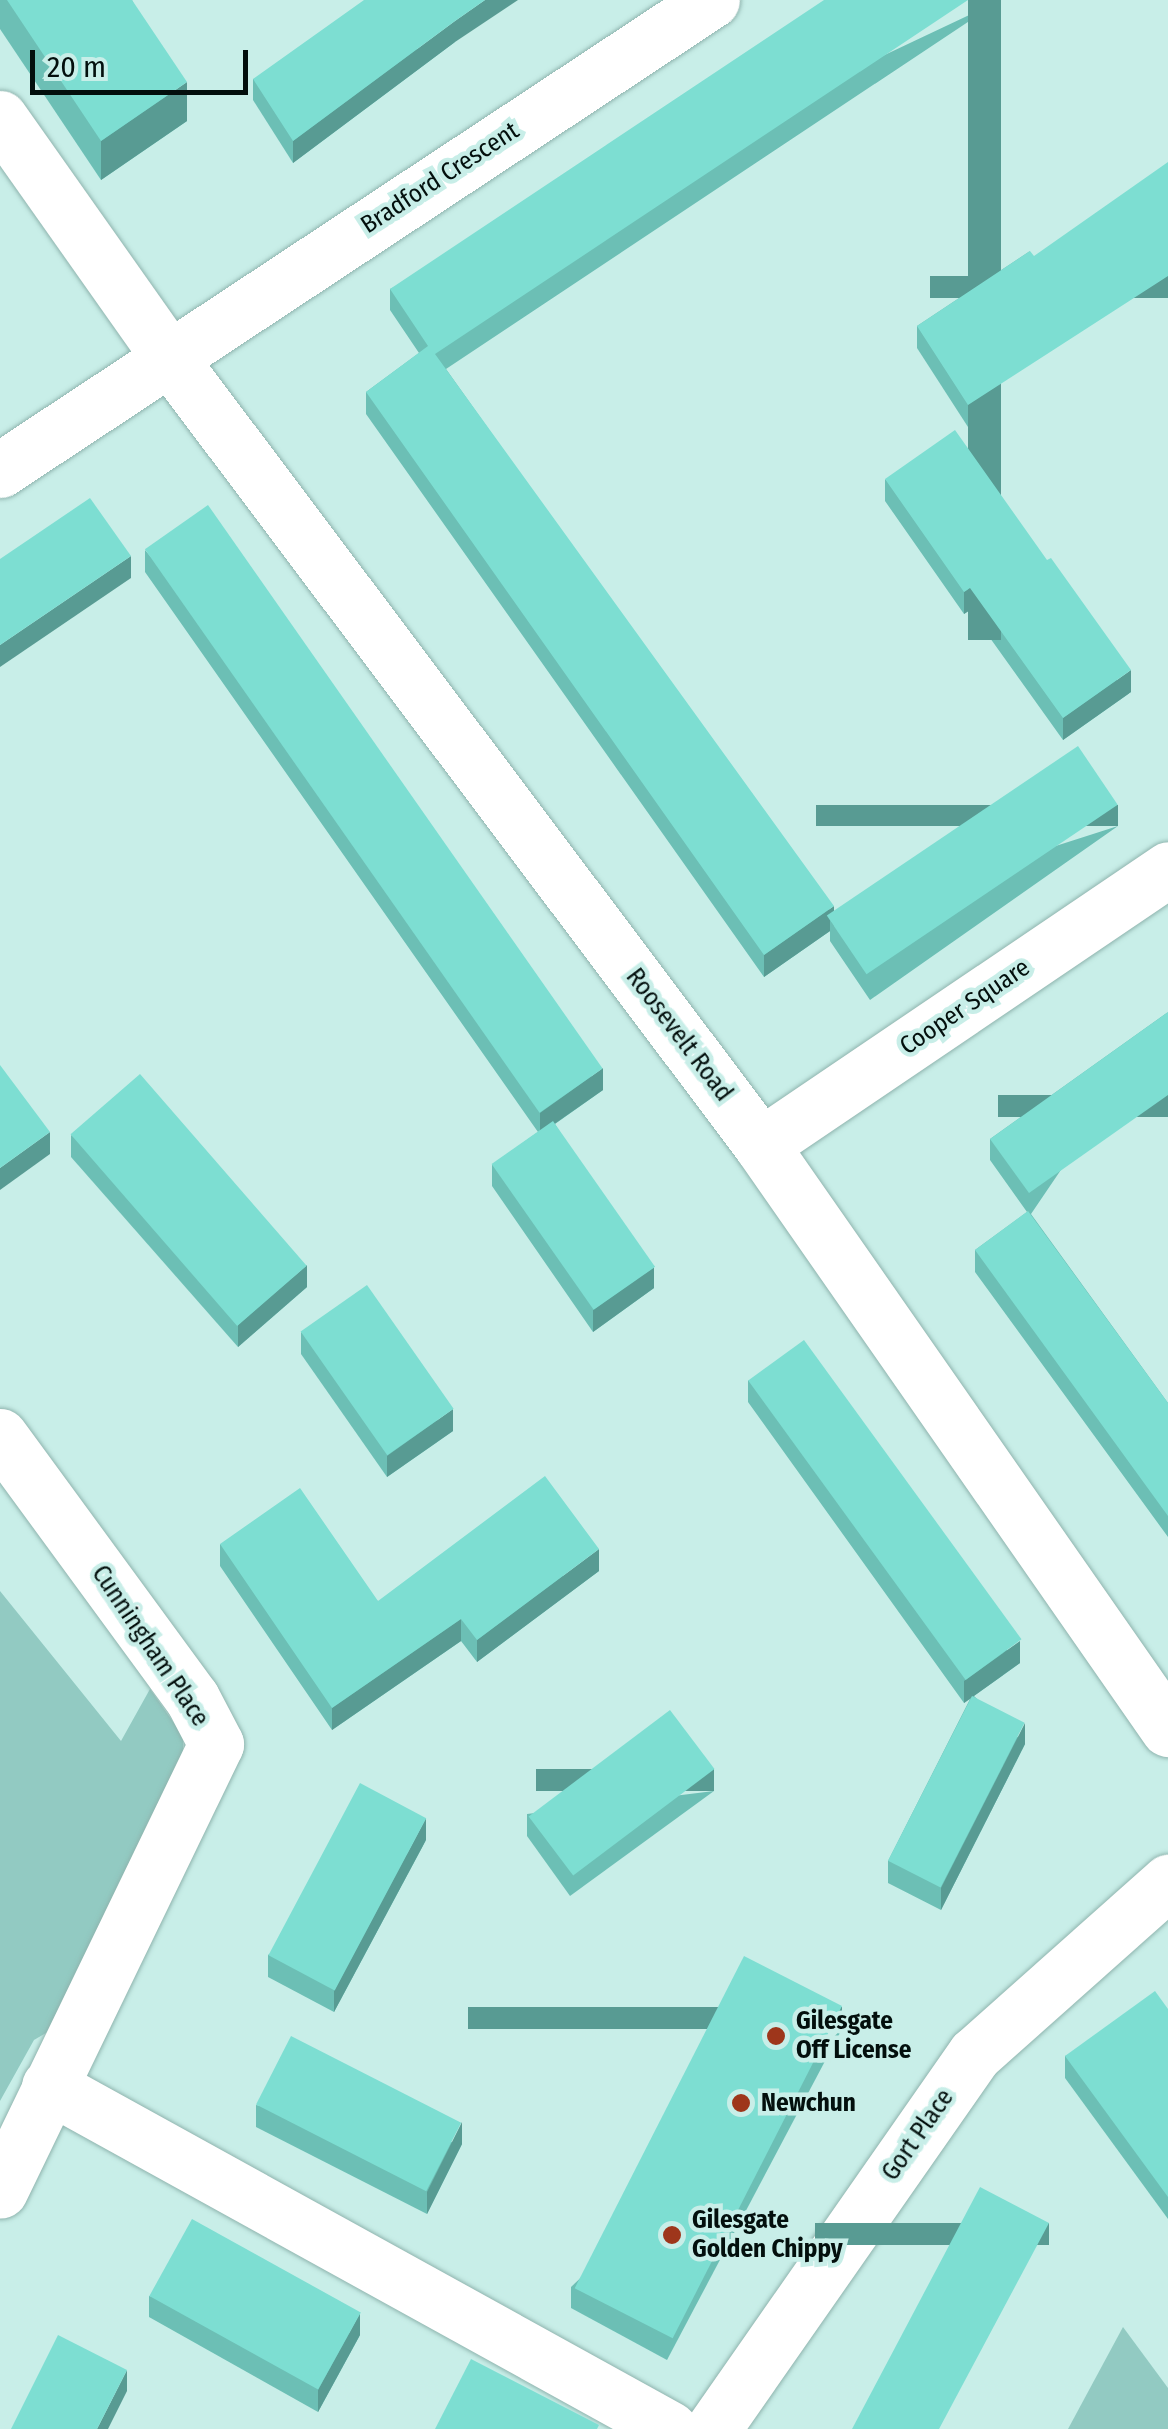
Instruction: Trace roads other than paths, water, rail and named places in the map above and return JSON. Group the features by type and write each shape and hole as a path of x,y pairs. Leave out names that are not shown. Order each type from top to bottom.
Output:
{"street":[{"name":"Bradford Crescent","path":"0,470 712,0"},
{"path":"0,118 168,356"},
{"name":"Roosevelt Road","path":"168,356 762,1145 1168,1729"},
{"name":"Cooper Square","path":"762,1145 1168,869"},
{"name":"Cunningham Place","path":"0,1436 192,1698 216,1744 0,2190"},
{"name":"Gort Place","path":"713,2429 975,2054 1168,1882"},
{"path":"49,2086 670,2429"}],"place":[{"name":"Gilesgate Off License","path":"776,2036"},
{"name":"Newchun","path":"741,2103"},
{"name":"Gilesgate Golden Chippy","path":"672,2235"}]}
